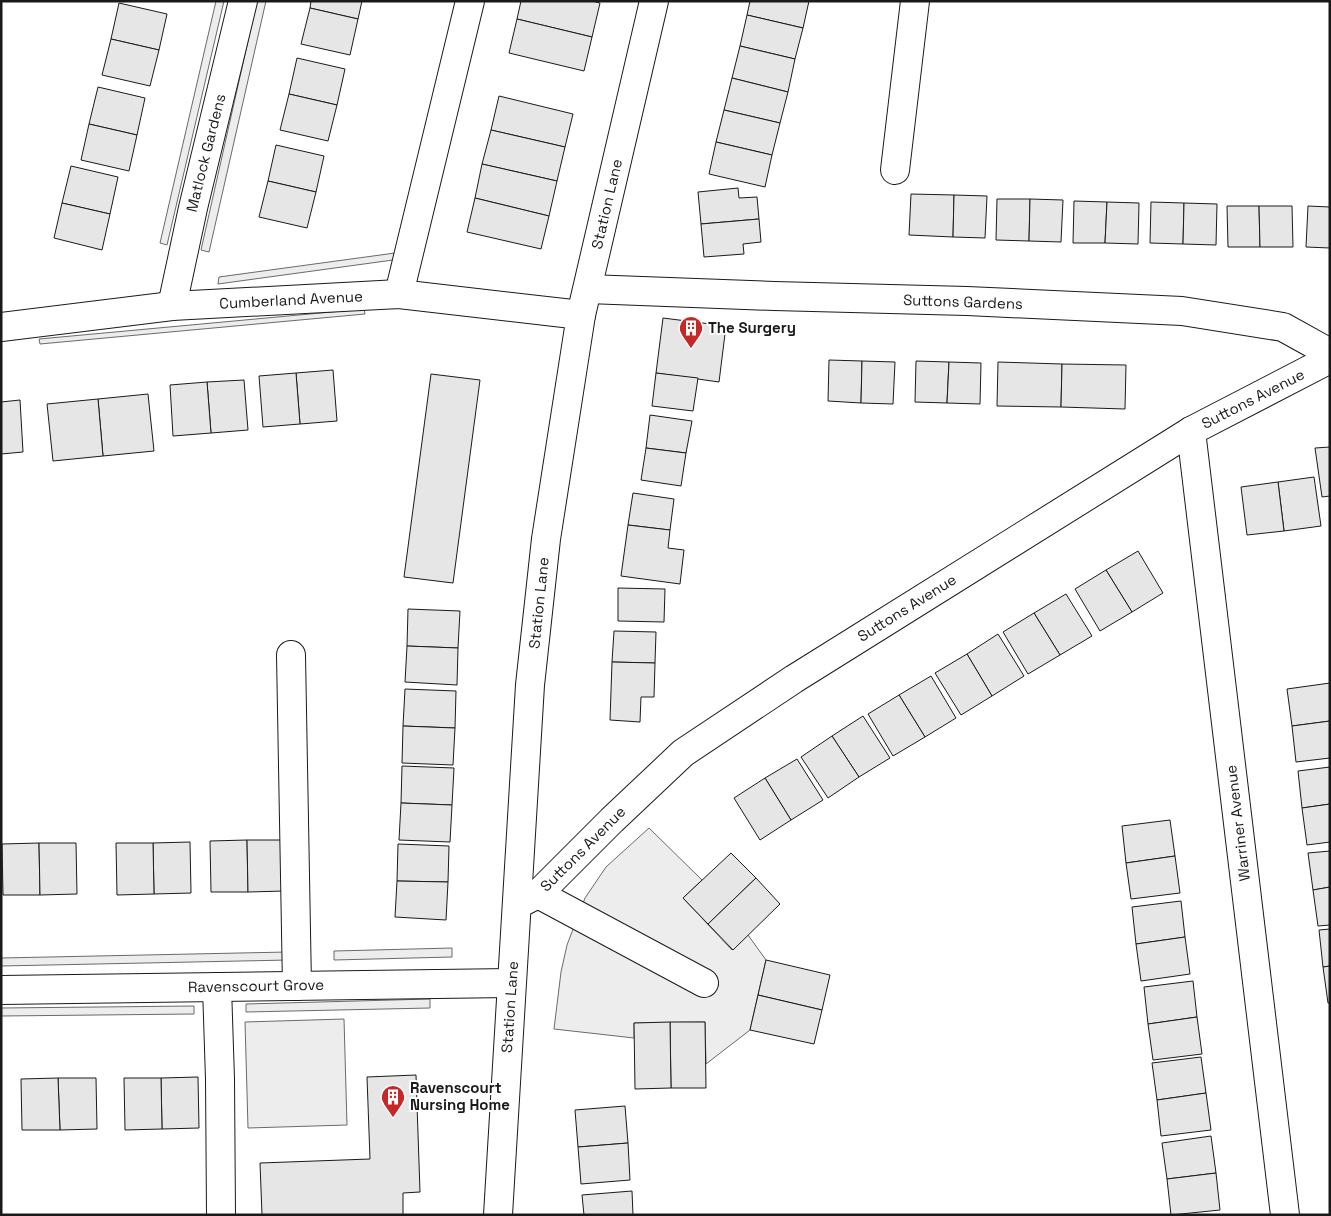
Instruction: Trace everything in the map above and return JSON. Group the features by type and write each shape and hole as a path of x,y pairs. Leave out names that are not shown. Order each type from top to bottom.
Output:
{"street":[{"name":"Matlock Gardens","path":"172,306 192,208 243,1"},
{"path":"399,294 470,1"},
{"name":"Station Lane","path":"498,1215 511,983 528,899 530,685 546,539 581,315 654,1"},
{"path":"895,170 915,1"},
{"name":"Suttons Gardens","path":"588,289 966,301 1182,311 1284,327 1330,353"},
{"name":"Cumberland Avenue","path":"1,327 172,306 399,294 581,315"},
{"name":"Suttons Avenue","path":"528,899 683,753 803,674 1191,431 1330,359"},
{"name":"Warriner Avenue","path":"1191,431 1285,1215"},
{"path":"291,655 297,986"},
{"path":"528,899 704,983"},
{"name":"Ravenscourt Grove","path":"1,990 511,983"},
{"path":"217,987 222,1215"}],"shaded area":[{"path":"216,1 224,1 167,245 160,243"},
{"path":"257,1 266,1 209,252 201,250"},
{"path":"395,253 393,260 218,284 219,277"},
{"path":"364,309 365,314 40,344 39,339"},
{"path":"649,828 702,880 683,898 732,950 748,935 766,960 750,1030 706,1064 705,1022 634,1023 634,1038 554,1029 561,972 567,945 585,898 606,867"},
{"path":"452,948 452,957 334,960 334,951"},
{"path":"288,952 289,960 1,966 1,958"},
{"path":"430,999 430,1008 246,1012 246,1004"},
{"path":"194,1006 194,1014 1,1016 1,1008"},
{"path":"344,1019 347,1125 248,1128 245,1022"}],"building":[{"path":"311,1 362,1 358,19 310,8"},
{"path":"521,1 592,1 600,3 592,37 517,19"},
{"path":"750,1 809,1 803,28 747,15"},
{"path":"119,3 167,14 159,50 111,39"},
{"path":"310,8 358,19 350,55 301,44"},
{"path":"747,15 803,28 795,59 740,46"},
{"path":"517,19 592,37 584,71 509,53"},
{"path":"111,39 159,50 150,86 102,75"},
{"path":"740,46 795,59 788,92 732,78"},
{"path":"297,58 345,69 337,105 289,94"},
{"path":"732,78 788,92 780,123 724,110"},
{"path":"98,87 145,98 137,135 89,124"},
{"path":"289,94 337,105 328,141 280,130"},
{"path":"499,96 573,114 565,147 491,130"},
{"path":"724,110 780,123 772,155 716,142"},
{"path":"89,124 137,135 129,171 81,160"},
{"path":"491,130 565,147 557,181 482,164"},
{"path":"716,142 772,155 765,187 709,174"},
{"path":"276,145 324,156 316,192 268,181"},
{"path":"482,164 557,181 549,216 475,198"},
{"path":"71,166 118,177 110,214 62,203"},
{"path":"268,181 316,192 307,228 259,217"},
{"path":"738,188 739,198 757,197 759,219 701,224 698,192"},
{"path":"911,194 954,195 953,237 909,235"},
{"path":"954,195 987,196 985,238 953,237"},
{"path":"475,198 549,216 541,249 467,232"},
{"path":"997,199 1030,199 1029,241 996,240"},
{"path":"1030,199 1063,200 1061,242 1029,241"},
{"path":"1074,201 1107,202 1105,243 1073,243"},
{"path":"1107,202 1139,203 1138,244 1105,243"},
{"path":"1151,202 1184,203 1183,244 1150,243"},
{"path":"62,203 110,214 102,250 54,238"},
{"path":"1184,203 1217,204 1216,245 1183,244"},
{"path":"1227,206 1259,206 1260,247 1228,247"},
{"path":"1259,206 1292,206 1293,247 1260,247"},
{"path":"1308,206 1330,207 1330,248 1306,247"},
{"path":"759,219 761,242 743,244 744,254 704,257 701,224"},
{"name":"The Surgery","path":"663,318 726,326 719,382 656,373"},
{"path":"829,360 862,361 861,403 828,401"},
{"path":"862,361 895,362 893,404 861,403"},
{"path":"916,361 949,362 947,403 915,402"},
{"path":"949,362 981,363 980,404 947,403"},
{"path":"998,362 1062,364 1061,407 997,406"},
{"path":"1062,364 1126,365 1125,409 1061,407"},
{"path":"333,370 337,421 300,424 296,373"},
{"path":"296,373 300,424 263,427 259,376"},
{"path":"656,373 698,378 693,411 652,406"},
{"path":"431,374 480,380 453,583 404,577"},
{"path":"244,380 248,430 211,433 207,382"},
{"path":"207,382 211,433 173,436 170,385"},
{"path":"148,394 154,451 103,456 98,399"},
{"path":"98,399 103,456 53,461 47,404"},
{"path":"20,400 23,452 1,454 1,402"},
{"path":"650,415 692,421 686,453 646,448"},
{"path":"1330,447 1330,496 1322,497 1315,448"},
{"path":"646,448 686,453 681,486 641,480"},
{"path":"1314,477 1321,526 1284,531 1278,482"},
{"path":"1278,482 1284,531 1247,535 1241,487"},
{"path":"633,493 674,499 670,530 628,525"},
{"path":"628,525 670,530 668,548 684,550 680,584 621,576"},
{"path":"1138,551 1163,593 1132,612 1106,570"},
{"path":"1106,570 1132,612 1100,631 1075,589"},
{"path":"618,588 665,589 664,622 618,621"},
{"path":"1066,594 1092,636 1060,655 1034,613"},
{"path":"408,609 460,611 458,648 407,646"},
{"path":"1034,613 1060,655 1028,674 1003,632"},
{"path":"614,631 656,632 655,663 612,662"},
{"path":"998,634 1024,676 992,696 967,654"},
{"path":"407,646 458,648 457,685 405,682"},
{"path":"967,654 992,696 961,715 935,673"},
{"path":"612,662 655,663 654,697 641,697 640,722 610,720"},
{"path":"931,676 956,718 925,737 899,695"},
{"path":"1330,683 1330,721 1292,726 1287,689"},
{"path":"405,689 456,691 455,728 403,726"},
{"path":"899,695 925,737 893,756 868,714"},
{"path":"863,716 890,758 859,777 832,736"},
{"path":"1330,721 1330,758 1296,762 1292,726"},
{"path":"403,726 455,728 453,765 402,763"},
{"path":"832,736 859,777 828,798 801,757"},
{"path":"797,759 823,800 791,820 765,778"},
{"path":"402,766 454,768 452,805 401,803"},
{"path":"1330,767 1330,804 1302,808 1298,771"},
{"path":"765,778 791,820 760,840 734,798"},
{"path":"401,803 452,805 450,842 399,840"},
{"path":"1330,804 1330,842 1307,845 1302,808"},
{"path":"1170,820 1175,856 1126,863 1122,826"},
{"path":"247,840 248,892 211,892 210,841"},
{"path":"247,840 284,840 285,891 248,892"},
{"path":"190,842 191,893 154,894 153,843"},
{"path":"39,843 40,895 3,895 2,844"},
{"path":"39,843 76,843 77,894 40,895"},
{"path":"116,843 153,843 154,894 117,895"},
{"path":"398,844 449,846 448,882 397,881"},
{"path":"1330,851 1330,887 1313,890 1308,853"},
{"path":"731,853 756,878 708,924 683,898"},
{"path":"1175,856 1180,893 1131,899 1126,863"},
{"path":"756,878 780,904 733,950 708,924"},
{"path":"397,881 448,882 446,920 395,917"},
{"path":"1330,887 1330,925 1318,926 1313,890"},
{"path":"1181,901 1185,937 1136,944 1132,907"},
{"path":"1330,929 1330,966 1323,967 1319,930"},
{"path":"1185,937 1190,974 1141,981 1136,944"},
{"path":"766,960 830,975 822,1010 758,995"},
{"path":"1330,966 1330,1003 1328,1003 1323,967"},
{"path":"1193,981 1197,1017 1148,1024 1144,987"},
{"path":"758,995 822,1010 814,1044 750,1030"},
{"path":"1197,1017 1202,1054 1153,1060 1148,1024"},
{"path":"670,1022 705,1022 706,1088 671,1088"},
{"path":"670,1022 671,1088 635,1089 634,1023"},
{"path":"1201,1057 1206,1093 1157,1100 1152,1063"},
{"name":"Ravenscourt Nursing Home","path":"416,1075 420,1192 403,1193 403,1215 262,1215 260,1163 370,1159 367,1077"},
{"path":"198,1077 199,1128 162,1129 161,1078"},
{"path":"58,1078 96,1078 97,1129 60,1130"},
{"path":"58,1078 60,1130 22,1130 21,1079"},
{"path":"124,1078 161,1078 162,1129 125,1130"},
{"path":"1206,1093 1211,1130 1161,1136 1157,1100"},
{"path":"625,1106 628,1143 578,1147 575,1110"},
{"path":"1211,1136 1216,1173 1167,1179 1162,1143"},
{"path":"628,1143 630,1180 581,1184 578,1147"},
{"path":"1216,1173 1220,1210 1171,1215 1167,1179"},
{"path":"632,1191 633,1215 584,1215 582,1195"}],"place":[{"name":"The Surgery","path":"691,349"},
{"name":"Ravenscourt Nursing Home","path":"393,1118"}]}
